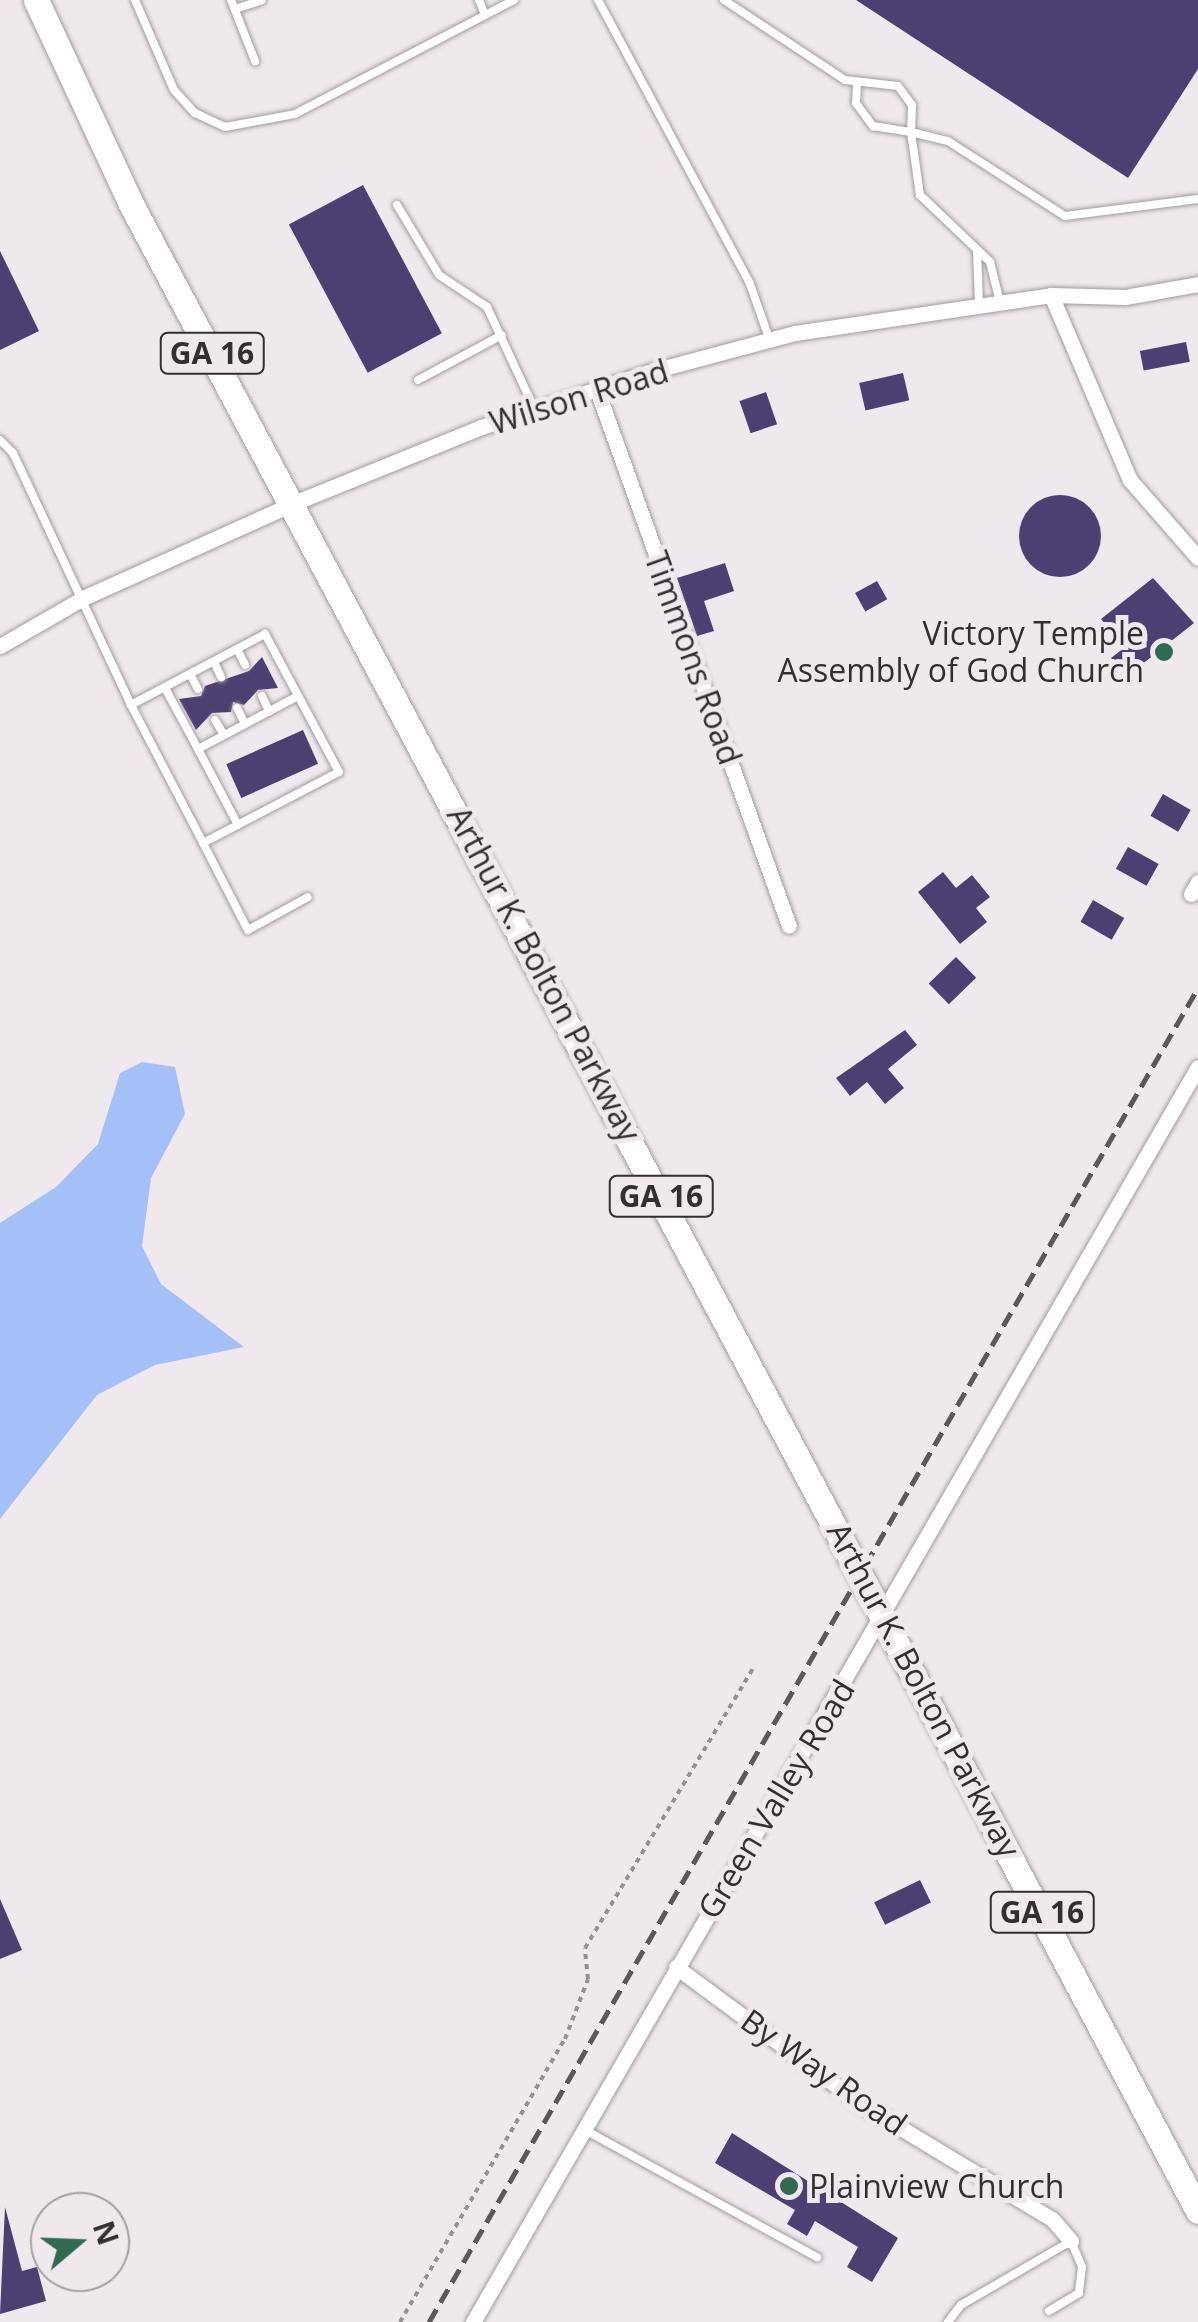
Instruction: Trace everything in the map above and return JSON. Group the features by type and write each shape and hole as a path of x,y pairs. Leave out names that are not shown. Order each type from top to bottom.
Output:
{"main road":[{"name":"Arthur K. Bolton Parkway","path":"36,0 131,204 886,1614 1198,2211"}],"street":[{"name":"Wilson Road","path":"0,646 85,597 294,503 597,390 769,338 979,304 1051,295 1126,296 1198,284"},
{"path":"1051,295 1130,480 1198,558"},
{"name":"Timmons Road","path":"597,390 789,926"},
{"name":"Green Valley Road","path":"472,2322 886,1614 1198,1067"},
{"name":"By Way Road","path":"676,1968 861,2104 1052,2218 1071,2241"}],"lane":[{"path":"134,0 174,90 196,113 224,127 274,122 514,0"},
{"path":"255,61 233,5 262,0"},
{"path":"478,0 486,15"},
{"path":"598,0 750,284 769,338"},
{"path":"724,0 857,84 877,79 898,86 912,105 911,132 920,195 994,267 1000,302"},
{"path":"857,84 856,103 874,126 948,141 1065,216 1198,200"},
{"path":"398,205 438,275 487,308 536,412"},
{"path":"976,250 979,304"},
{"path":"418,380 502,335"},
{"path":"0,440 85,597 132,705 248,930 308,897"},
{"path":"132,705 265,634 339,772 203,843"},
{"path":"237,650 245,665"},
{"path":"214,662 221,678"},
{"path":"190,674 198,689"},
{"path":"165,688 238,825"},
{"path":"262,696 270,711"},
{"path":"198,749 298,696"},
{"path":"237,708 245,724"},
{"path":"215,720 224,735"},
{"path":"583,2128 817,2257"},
{"path":"948,2322 960,2305 1071,2241 1082,2267 1079,2294 1049,2311"}],"path":[{"path":"400,2322 565,2039 588,1979 585,1948 756,1665"}],"water":[{"path":"142,1062 175,1067 185,1114 151,1178 142,1246 161,1284 244,1347 155,1365 97,1395 0,1519 0,1223 56,1187 98,1144 120,1073"}],"building":[{"path":"856,0 1198,0 1198,69 1128,178"},
{"path":"363,185 442,333 368,373 289,224"},
{"path":"0,251 39,331 0,350"},
{"path":"1186,342 1190,362 1144,371 1140,351"},
{"path":"903,373 909,400 865,410 859,383"},
{"path":"766,392 777,424 751,433 740,401"},
{"path":"1060,495 1076,498 1089,507 1098,520 1098,552 1089,565 1076,574 1060,577 1044,574 1031,565 1022,552 1019,536 1022,520 1031,507 1044,498"},
{"path":"725,563 734,591 704,601 714,631 697,636 677,578"},
{"path":"1153,578 1194,623 1126,677 1111,658 1124,648 1101,619"},
{"path":"877,581 887,599 865,611 855,593"},
{"path":"262,657 278,688 258,690 244,705 233,702 231,712 212,713 196,730 179,699 201,696 205,686 249,671"},
{"path":"303,730 318,764 241,798 226,764"},
{"path":"1163,794 1191,810 1178,832 1150,816"},
{"path":"1128,847 1159,864 1146,886 1116,869"},
{"path":"943,872 956,888 972,875 990,897 976,908 987,922 960,944 918,892"},
{"path":"1093,900 1124,918 1112,940 1080,922"},
{"path":"956,957 976,978 949,1004 929,983"},
{"path":"905,1030 917,1045 888,1069 904,1088 885,1104 867,1082 850,1096 836,1078"},
{"path":"920,1880 931,1902 885,1925 874,1902"},
{"path":"0,1899 22,1950 0,1959"},
{"name":"Plainview Church","path":"732,2133 898,2238 872,2282 847,2267 858,2247 815,2221 807,2236 787,2224 795,2210 715,2163"},
{"path":"5,2207 22,2271 30,2269 30,2292 44,2292 46,2301 0,2314"}],"railway":[{"path":"429,2322 1198,988"}],"place":[{"name":"Victory Temple Assembly of God Church","path":"1164,652"},
{"name":"Plainview Church","path":"789,2186"}]}
